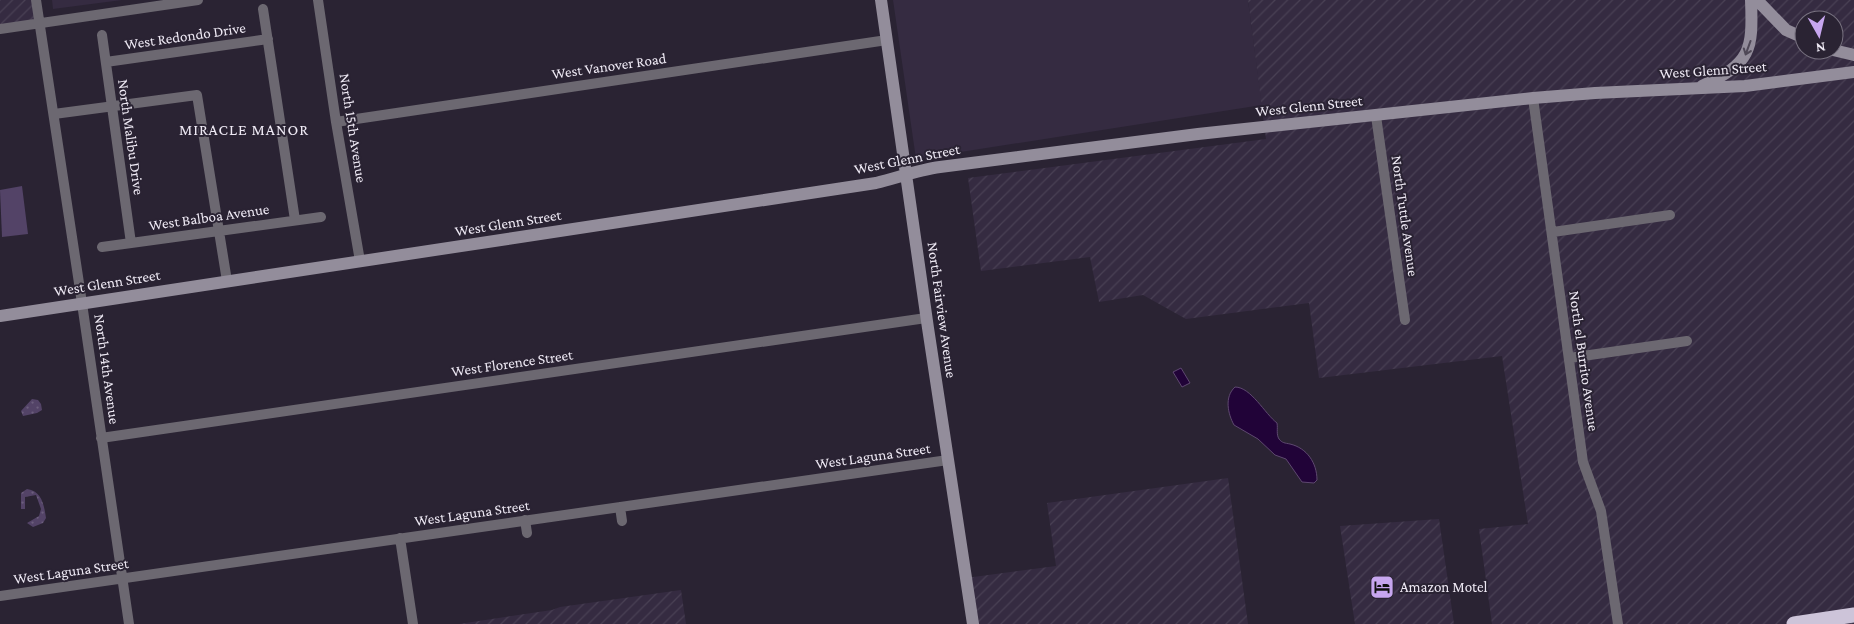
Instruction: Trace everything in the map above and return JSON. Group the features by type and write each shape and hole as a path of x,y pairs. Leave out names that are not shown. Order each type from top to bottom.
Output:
{"highway":[{"path":"1794,624 1854,615"}],"street":[{"name":"North 14th Avenue","path":"36,0 129,624"},
{"path":"0,29 198,0"},
{"name":"North 15th Avenue","path":"318,0 336,122 360,261"},
{"name":"North Fairview Avenue","path":"881,0 926,318 973,624"},
{"path":"1697,88 1732,69 1747,54 1752,34 1751,0"},
{"path":"1758,0 1786,30 1794,34"},
{"path":"263,9 295,220"},
{"name":"North Malibu Drive","path":"102,35 131,243"},
{"name":"West Redondo Drive","path":"106,62 268,39"},
{"name":"West Vanover Road","path":"336,122 887,40"},
{"name":"West Glenn Street","path":"0,316 876,183 919,170 940,167 1198,134 1533,98 1744,86 1854,72"},
{"path":"54,114 197,95 226,281"},
{"name":"North el Burrito Avenue","path":"1533,98 1583,462 1602,511 1618,624"},
{"name":"North Tuttle Avenue","path":"1376,116 1405,320"},
{"path":"1552,232 1670,215"},
{"name":"West Balboa Avenue","path":"102,247 321,217"},
{"name":"West Florence Street","path":"101,438 926,318"},
{"path":"1569,358 1687,341"},
{"name":"West Laguna Street","path":"0,596 948,460"},
{"path":"620,507 622,520"},
{"path":"525,520 527,533"},
{"path":"400,538 413,624"}],"shaded area":[{"path":"0,0 36,0 39,23 0,29"},
{"path":"52,0 122,0 53,9"},
{"path":"893,0 1248,0 1262,105 916,159"},
{"path":"1248,0 1854,0 1854,624 1492,624 1479,529 1528,524 1502,356 1319,378 1309,303 1186,319 1143,295 1099,302 1090,257 981,271 968,178 1266,139"},
{"path":"22,186 28,234 2,237 0,190"},
{"path":"1181,368 1190,383 1182,387 1173,372"},
{"path":"1235,387 1247,391 1277,423 1280,440 1296,446 1310,457 1317,474 1317,480 1314,483 1302,482 1286,459 1275,455 1258,439 1234,425 1230,416 1228,401"},
{"path":"32,399 38,400 42,410 23,416 21,411"},
{"path":"1228,478 1248,624 973,624 966,578 1056,566 1047,503"},
{"path":"27,489 32,490 41,499 46,518 43,523 33,527 27,523 39,516 41,509 36,495 25,497 25,509 21,509 21,493"},
{"path":"1439,519 1454,624 1355,624 1340,526"},
{"path":"681,590 686,624 459,624 552,610 560,607"}],"place":[{"name":"Amazon Motel","path":"1382,587"}],"district":[{"name":"MIRACLE MANOR","path":"244,129"}]}
